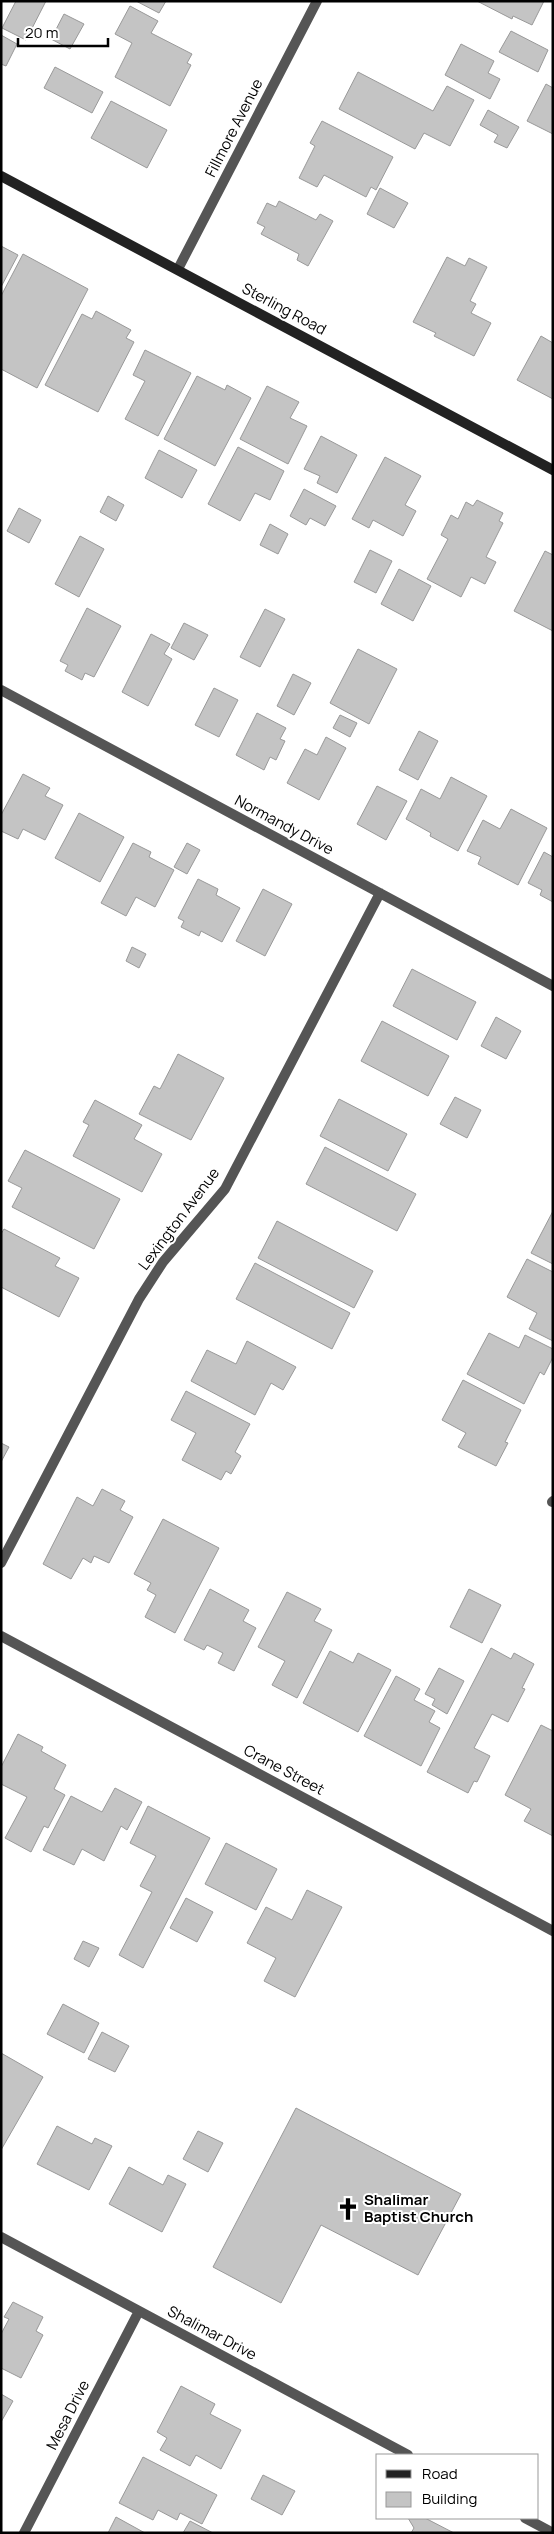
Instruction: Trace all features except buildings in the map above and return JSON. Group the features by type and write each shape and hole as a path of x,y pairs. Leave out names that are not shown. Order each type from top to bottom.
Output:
{"street":[{"name":"Fillmore Avenue","path":"178,269 317,1"},
{"name":"Sterling Road","path":"1,176 553,470"},
{"name":"Normandy Drive","path":"1,690 553,986"},
{"name":"Lexington Avenue","path":"1,1563 139,1299 163,1262 225,1189 380,893"},
{"name":"Crane Street","path":"1,1636 553,1932"},
{"name":"Shalimar Drive","path":"1,2237 406,2454"},
{"name":"Mesa Drive","path":"24,2533 139,2311"},
{"path":"526,2519 537,2529 553,2532"}],"place":[{"name":"Shalimar Baptist Church","path":"348,2209"}]}
